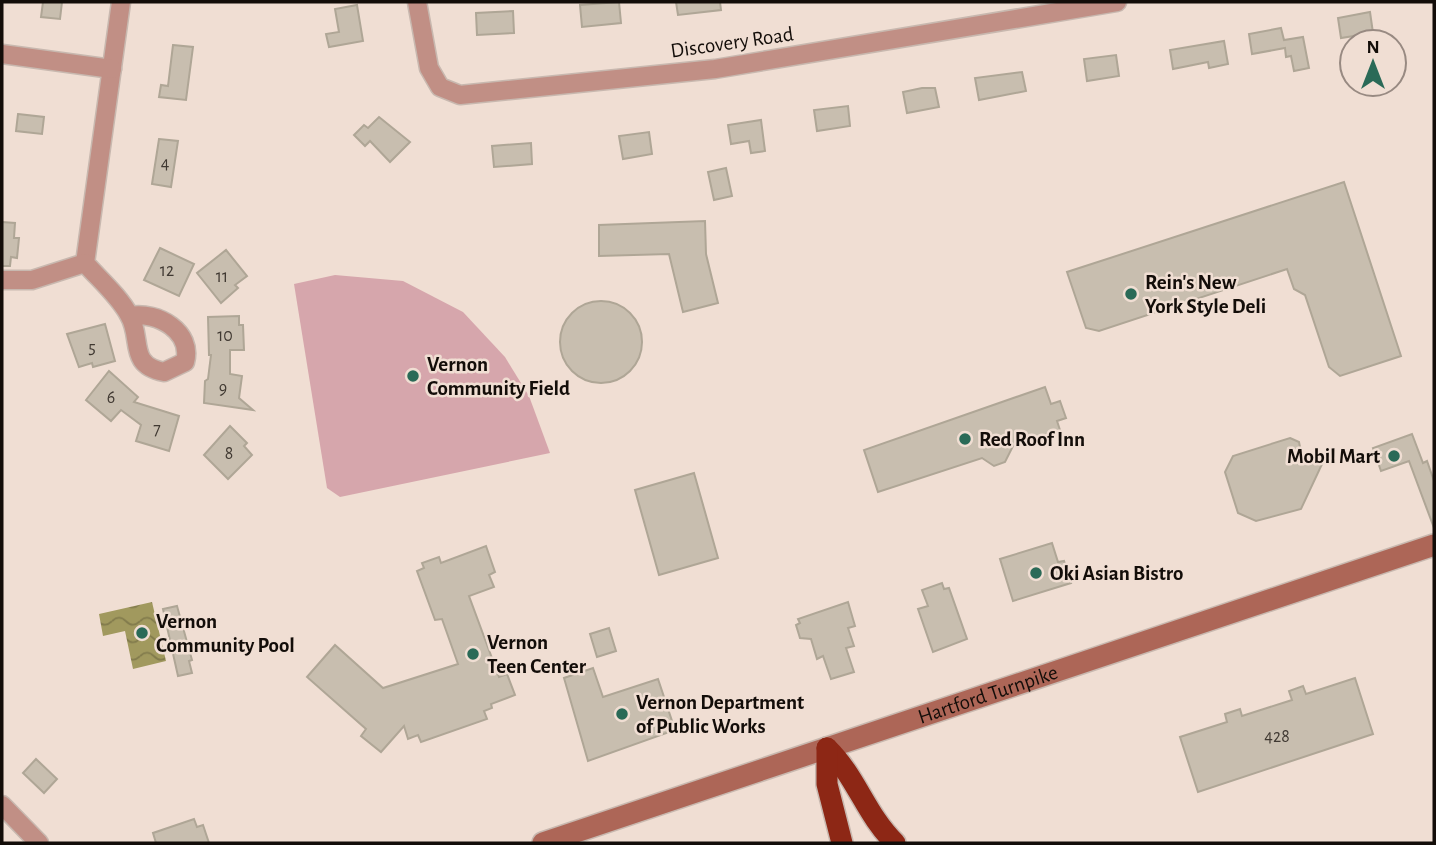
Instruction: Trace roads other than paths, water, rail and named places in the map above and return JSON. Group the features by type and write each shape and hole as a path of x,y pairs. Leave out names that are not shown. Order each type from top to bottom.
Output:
{"highway":[{"path":"827,748 827,784 842,843"},
{"path":"827,748 847,769 872,818 895,843"}],"main road":[{"name":"Hartford Turnpike","path":"543,843 1434,545"}],"street":[{"path":"121,2 85,263 130,316"},
{"name":"Discovery Road","path":"417,2 429,68 440,87 460,95 715,69 1117,2"},
{"path":"2,54 112,69"},
{"path":"2,280 32,280 85,263"},
{"path":"2,805 39,843"}],"water":[{"name":"Vernon Community Pool","path":"152,602 166,661 133,669 125,631 103,636 99,614"}],"place":[{"name":"Rein's New York Style Deli","path":"1131,294"},
{"name":"Vernon Community Field","path":"413,376"},
{"name":"Red Roof Inn","path":"965,439"},
{"name":"Mobil Mart","path":"1394,456"},
{"name":"Oki Asian Bistro","path":"1036,573"},
{"name":"Vernon Community Pool","path":"142,633"},
{"name":"Vernon Teen Center","path":"473,654"},
{"name":"Vernon Department of Public Works","path":"622,714"}]}
